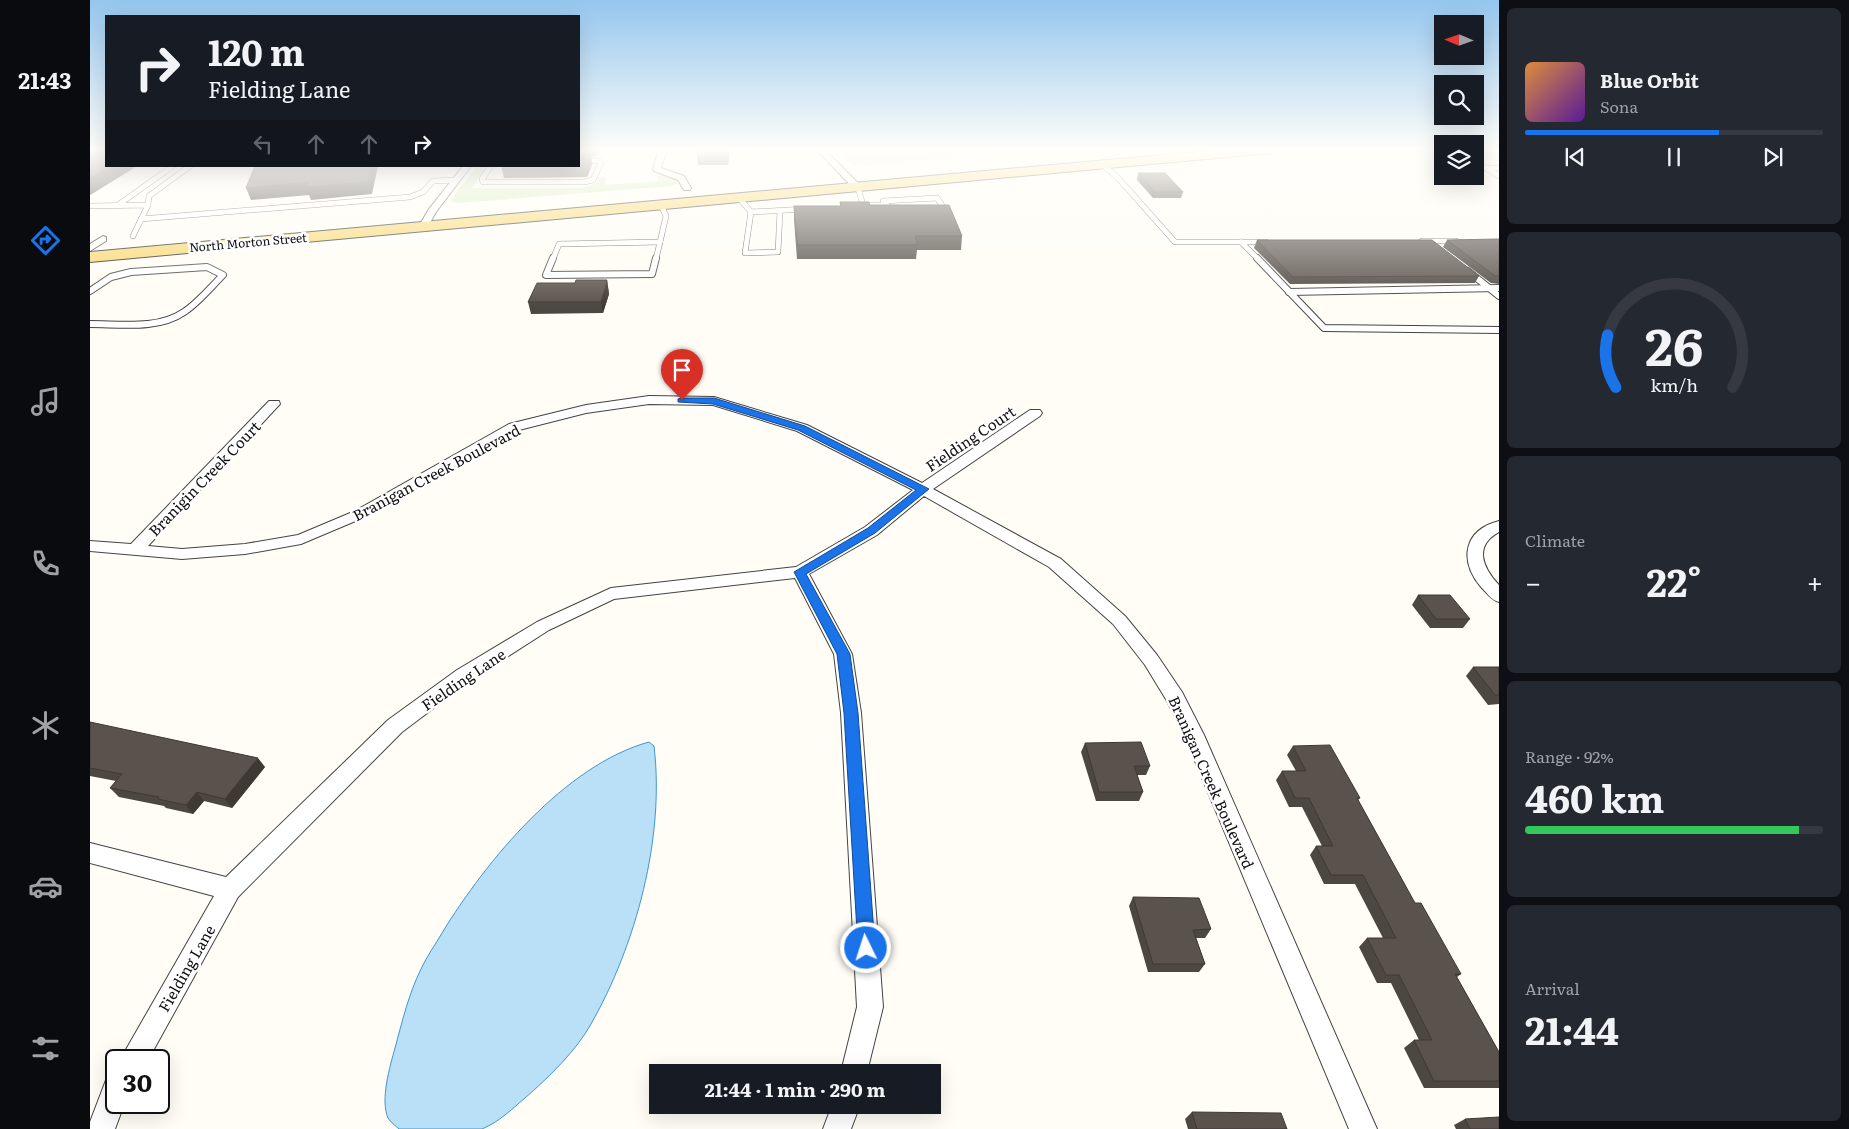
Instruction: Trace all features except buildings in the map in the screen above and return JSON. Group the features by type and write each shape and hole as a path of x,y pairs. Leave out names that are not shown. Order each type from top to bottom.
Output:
{"main road":[{"name":"North Morton Street","path":"90,257 700,202"},
{"path":"413,212 450,209"},
{"path":"112,238 152,234"}],"street":[{"path":"424,226 440,202"},
{"path":"90,248 112,238"},
{"name":"Branigan Creek Boulevard","path":"90,546 182,554 245,549 300,539 360,514 514,427 586,409 650,400 714,401 802,428 923,489 1036,550 1055,563 1119,620 1151,660 1175,697 1194,735 1363,1129"},
{"name":"Branigin Creek Court","path":"134,551 274,404"},
{"name":"Fielding Court","path":"923,489 1035,414"},
{"name":"Fielding Lane","path":"139,1049 230,890 395,726 464,675 543,626 611,594 800,572 871,531 923,489"},
{"path":"1499,526 1482,535 1476,543 1474,552 1475,563 1480,574 1499,596"},
{"path":"800,572 843,654 851,713 870,1007 856,1064"},
{"path":"90,853 230,890"},
{"path":"101,1129 107,1114"},
{"path":"837,1129 843,1114"}],"lane":[{"path":"118,205 123,202"},
{"path":"141,219 148,202"},
{"path":"112,238 141,219 353,202"},
{"path":"742,202 751,212 745,253 778,252 780,210"},
{"path":"885,202 892,211 901,211"},
{"path":"936,210 945,210 939,202"},
{"path":"1139,202 1175,242 1270,242"},
{"path":"661,204 666,216 661,242 652,274 546,275 559,244 661,242"},
{"path":"90,206 148,205"},
{"path":"854,206 887,205"},
{"path":"751,212 807,209"},
{"path":"1418,241 1464,241"},
{"path":"1428,241 1436,247"},
{"path":"1241,242 1324,328 1499,330"},
{"path":"1459,264 1499,296"},
{"path":"90,291 111,277 131,272 207,267 223,276 185,312 177,316 148,324 90,324"},
{"path":"1289,292 1499,288"}],"water":[{"path":"649,742 654,746 656,781 655,817 644,890 621,960 607,993 585,1034 570,1054 543,1082 494,1123 482,1129 399,1129 388,1118 386,1111 385,1093 388,1073 403,1018 423,964 460,905 505,847 530,819 558,794 587,771 618,754"}],"route":[{"path":"682,400 714,401 802,428 923,489 871,531 800,572 843,654 851,713 866,948"}]}
